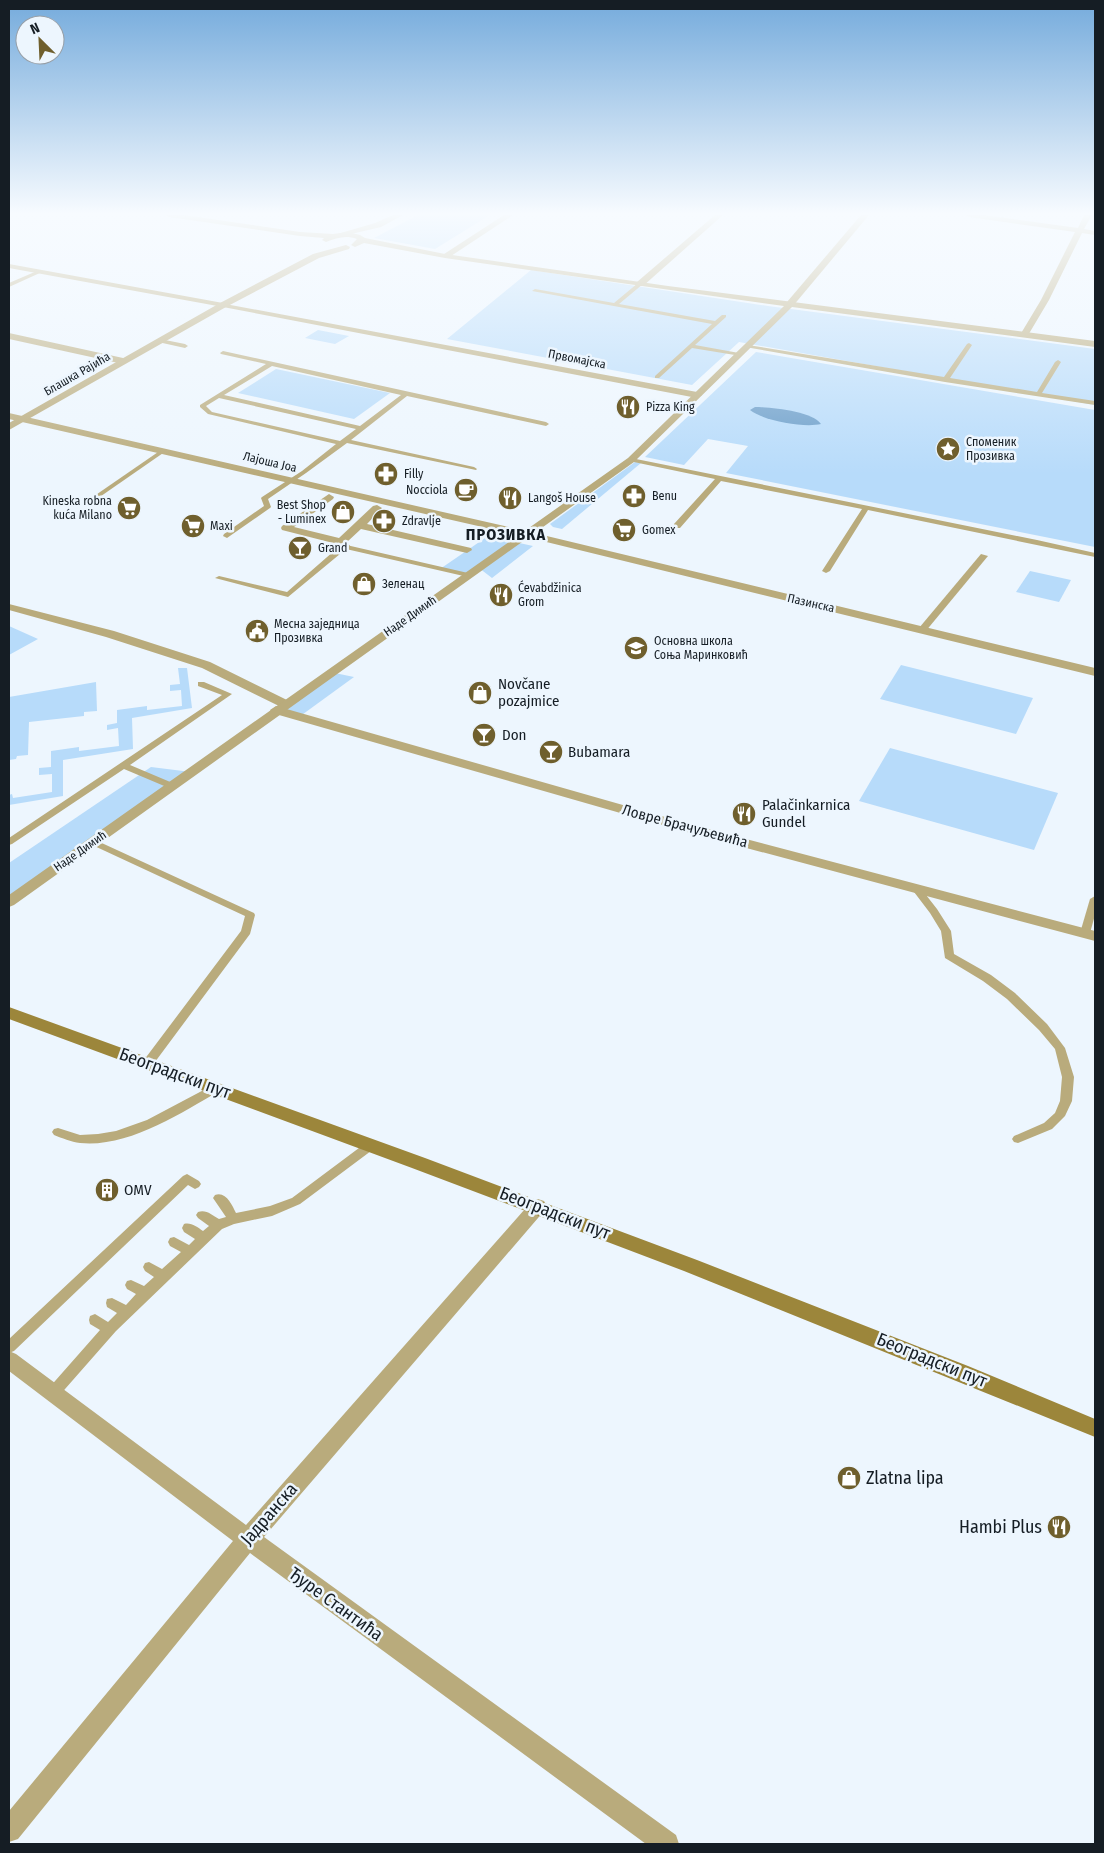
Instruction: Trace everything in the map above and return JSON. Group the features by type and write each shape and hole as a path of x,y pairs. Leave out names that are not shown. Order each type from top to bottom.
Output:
{"main road":[{"name":"Београдски пут","path":"9,1012 538,1206 976,1378 1095,1428"}],"street":[{"name":"Првомајска","path":"203,301 698,395"},
{"name":"Блашка Рајића","path":"9,427 230,301"},
{"path":"771,301 1095,344"},
{"name":"Наде Димић","path":"9,902 280,707 631,460 739,356 792,301"},
{"path":"1024,335 1044,301"},
{"path":"9,336 123,361"},
{"name":"Лајоша Јоа","path":"9,416 526,534"},
{"path":"329,497 286,528 343,544 358,525 377,508"},
{"path":"358,525 467,550"},
{"name":"Пазинска","path":"526,534 1095,672"},
{"name":"Ловре Брачуљевића","path":"9,607 110,634 206,665 280,707 688,828 1090,934"},
{"name":"Јадранска","path":"9,1830 248,1539 538,1206"},
{"name":"Ђуре Стантића","path":"9,1360 248,1539 667,1844"}],"lane":[{"path":"595,301 717,322"},
{"path":"615,305 619,301"},
{"path":"657,377 724,316"},
{"path":"160,341 185,346"},
{"path":"691,346 739,356"},
{"path":"945,380 969,346"},
{"path":"748,347 1095,403"},
{"path":"223,353 546,424"},
{"path":"1038,394 1058,362"},
{"path":"271,364 202,406 210,413 474,469"},
{"path":"227,536 268,507 264,498 304,472 342,441 406,394"},
{"path":"218,396 360,428"},
{"path":"89,502 163,451"},
{"path":"631,460 1095,555"},
{"path":"677,526 719,479"},
{"path":"826,572 867,507"},
{"path":"219,578 288,595 343,544 468,575"},
{"path":"922,630 984,556"},
{"path":"9,842 228,694 201,684"},
{"path":"123,765 172,786"},
{"path":"93,842 250,916 246,932 148,1063"},
{"path":"916,888 934,911 946,931 949,956 987,978 1011,996 1043,1027 1060,1048 1068,1077 1066,1101 1059,1116 1048,1126 1018,1139"},
{"path":"1090,934 1095,898"},
{"path":"58,1132 78,1139 97,1139 123,1134 184,1106 215,1088"},
{"path":"53,1393 78,1361 109,1329 218,1225 233,1219 272,1210 296,1201 372,1145"},
{"path":"9,1347 65,1300 120,1249 173,1198 186,1179 194,1184"},
{"path":"219,1198 227,1207 233,1219"},
{"path":"202,1215 218,1225"},
{"path":"188,1228 204,1238"},
{"path":"174,1242 190,1252"},
{"path":"149,1267 164,1277"},
{"path":"131,1285 146,1294"},
{"path":"112,1303 127,1312"},
{"path":"95,1320 109,1329"}],"shaded area":[{"path":"493,301 738,301 1095,349 1095,405 739,342 692,385 447,339"},
{"path":"318,330 349,336 335,344 305,338"},
{"path":"756,352 1095,410 1095,547 726,473 748,446 708,439 684,465 645,457"},
{"path":"276,369 390,393 354,419 238,393"},
{"path":"755,407 800,413 809,416 821,424 784,423 756,414 750,410"},
{"path":"635,462 641,463 562,529 553,527 550,524"},
{"path":"488,536 533,546 492,578 479,568 468,575 440,569"},
{"path":"1030,571 1071,580 1059,602 1016,592"},
{"path":"9,626 38,639 9,655"},
{"path":"901,665 1033,698 1016,734 880,699"},
{"path":"178,668 187,668 192,708 132,718 133,749 63,760 63,796 9,805 9,795 12,794 13,798 52,792 52,774 39,775 39,768 51,767 51,751 79,747 79,751 119,746 118,728 107,730 107,725 117,723 117,710 147,706 147,710 182,706 181,690 170,691 170,685 180,684"},
{"path":"330,672 354,677 299,717 275,710"},
{"path":"96,682 97,711 84,712 84,716 29,722 28,755 17,756 16,759 9,760 9,697"},
{"path":"890,748 1058,793 1034,850 859,801"},
{"path":"151,767 191,772 9,902 9,863"}],"place":[{"name":"Pizza King","path":"628,407"},
{"name":"Споменик Прозивка","path":"948,449"},
{"name":"Filly","path":"386,474"},
{"name":"Nocciola","path":"466,490"},
{"name":"Benu","path":"634,496"},
{"name":"Langoš House","path":"510,498"},
{"name":"Kineska robna kuća Milano","path":"129,508"},
{"name":"Best Shop - Luminex","path":"343,512"},
{"name":"Zdravlje","path":"384,521"},
{"name":"Maxi","path":"193,526"},
{"name":"Gomex","path":"624,530"},
{"name":"Grand","path":"300,548"},
{"name":"Зеленац","path":"364,584"},
{"name":"Ćevabdžinica Grom","path":"501,595"},
{"name":"Месна заједница Прозивка","path":"257,631"},
{"name":"Основна школа Соња Маринковић","path":"636,648"},
{"name":"Novčane pozajmice","path":"480,693"},
{"name":"Don","path":"484,735"},
{"name":"Bubamara","path":"551,752"},
{"name":"Palačinkarnica Gundel","path":"744,814"},
{"name":"OMV","path":"107,1190"},
{"name":"Zlatna lipa","path":"849,1478"},
{"name":"Hambi Plus","path":"1059,1527"}],"district":[{"name":"ПРОЗИВКА","path":"506,534"}]}
